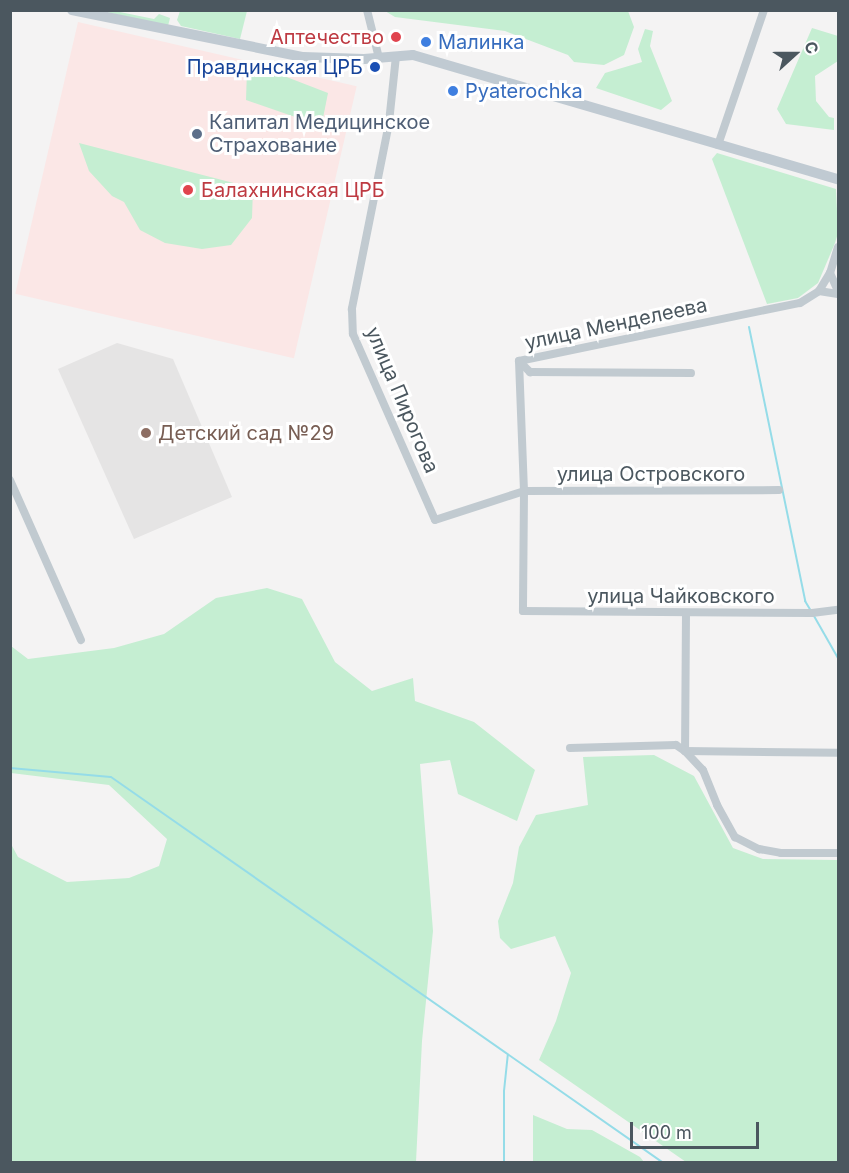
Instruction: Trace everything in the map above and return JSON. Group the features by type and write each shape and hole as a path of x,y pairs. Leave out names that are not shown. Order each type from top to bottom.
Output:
{"street":[{"path":"72,10 303,57 413,55 838,179"},
{"path":"367,10 379,57"},
{"path":"718,145 764,10"},
{"name":"улица Пирогова","path":"396,56 389,123 352,309 352,334 435,520 524,491"},
{"path":"830,273 838,293 819,291 830,273 838,247"},
{"name":"улица Менделеева","path":"519,361 800,303 819,291"},
{"path":"519,361 524,491"},
{"name":"улица Менделеева","path":"519,361 530,372 691,373"},
{"path":"10,480 81,640"},
{"name":"улица Островского","path":"524,491 779,490"},
{"name":"улица Чайковского","path":"524,491 524,611 812,613 838,610"},
{"path":"685,751 686,613"},
{"path":"570,748 676,745 703,770 717,805 735,837 759,849 781,853 838,853"},
{"path":"685,751 838,753"}],"shaded area":[{"name":"Балахнинская ЦРБ","path":"78,22 357,86 294,358 15,294"},
{"name":"Детский сад №29","path":"117,343 173,359 232,497 134,539 58,369"}],"green space":[{"path":"102,11 115,11 154,19 159,14 170,18 168,26"},
{"path":"180,11 247,11 240,39 181,26 177,20"},
{"path":"385,11 628,11 634,27 624,55 604,65 574,62 568,55 505,31 395,17"},
{"path":"812,28 838,36 838,61 815,76 816,101 829,117 834,118 834,130 786,124 777,109"},
{"path":"645,29 653,31 650,46 672,101 661,110 596,88 605,73 642,62 638,49"},
{"path":"247,70 284,76 328,93 323,118 298,118 246,100"},
{"path":"79,143 253,188 252,218 231,245 202,249 165,243 140,230 124,202 112,196 89,171"},
{"path":"717,153 836,189 838,233 835,243 818,283 798,298 767,304 712,159"},
{"path":"267,588 302,599 335,662 372,691 413,678 415,701 474,722 535,770 517,821 458,794 450,760 420,764 433,931 422,1041 416,1162 11,1162 11,844 18,857 67,882 129,878 159,866 167,839 109,785 11,773 11,646 28,659 114,648 164,634 216,598"},
{"path":"654,755 694,776 733,848 763,859 838,860 838,1162 686,1162 539,1060 556,1021 571,973 555,936 511,949 500,938 498,921 513,883 519,847 536,815 588,805 583,757"},
{"path":"533,1115 567,1129 592,1130 640,1157 644,1162 533,1162"}],"waterway":[{"path":"749,327 805,601 811,611"},
{"path":"814,616 838,658"},
{"path":"10,768 111,777 662,1162"},
{"path":"504,1162 504,1091 508,1055"}],"place":[{"name":"Аптечество","path":"396,37"},
{"name":"Малинка","path":"426,42"},
{"name":"Правдинская ЦРБ","path":"375,67"},
{"name":"Pyaterochka","path":"453,91"},
{"name":"Капитал Медицинское Страхование","path":"197,134"},
{"name":"Балахнинская ЦРБ","path":"188,190"},
{"name":"Детский сад №29","path":"146,433"}]}
